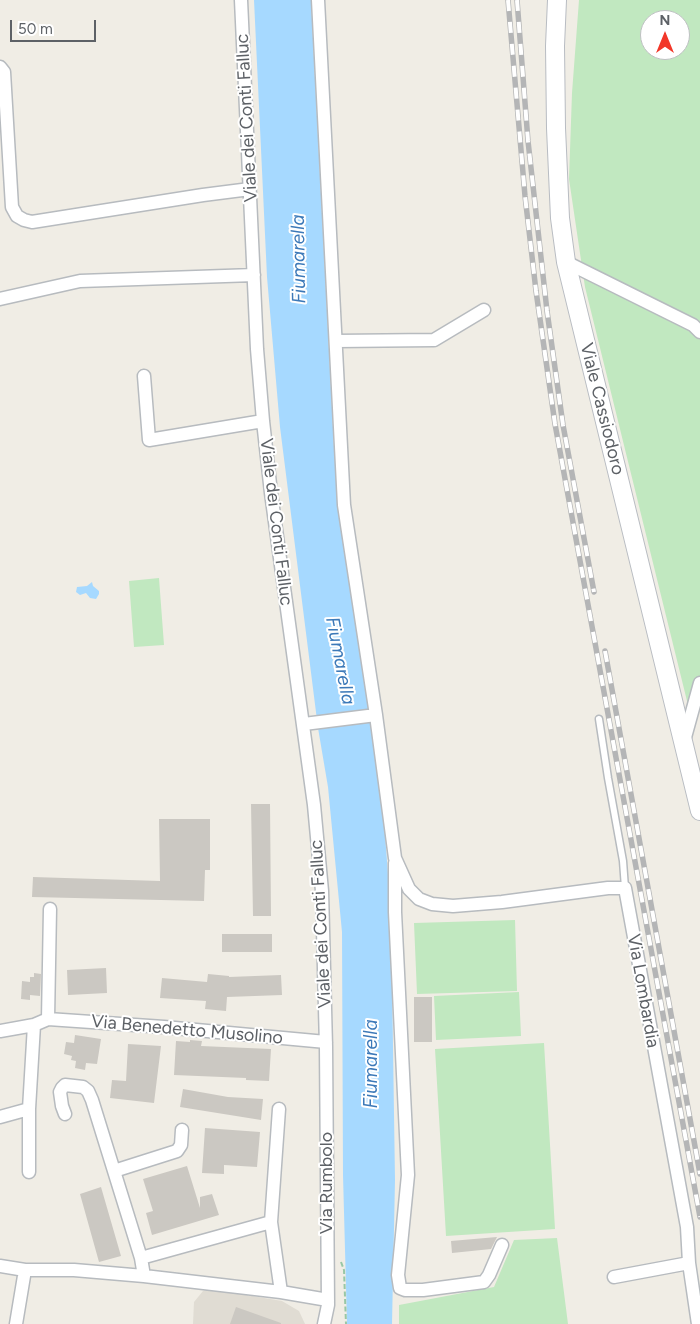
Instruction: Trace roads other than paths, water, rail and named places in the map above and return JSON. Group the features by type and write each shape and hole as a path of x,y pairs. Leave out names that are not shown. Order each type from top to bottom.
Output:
{"main road":[{"name":"Viale Cassiodoro","path":"557,0 555,46 556,128 560,218 566,262 700,811"}],"street":[{"name":"Viale dei Conti Falluc","path":"241,0 257,349 271,493 310,724 314,805 322,891 326,1042"},
{"path":"318,0 344,505 396,858 395,912 408,1175 398,1275 400,1288 405,1290 423,1290 484,1282 502,1245"},
{"path":"0,66 4,72 12,207 18,216 24,220 32,222 250,189"},
{"path":"566,262 693,325 700,332"},
{"path":"0,299 80,281 254,275"},
{"path":"336,341 434,340 484,310"},
{"path":"144,376 149,440 264,421"},
{"path":"683,744 700,683"},
{"path":"310,724 374,716"},
{"path":"396,858 409,889 419,899 432,904 452,906 608,888 625,888"},
{"name":"Via Lombardia","path":"625,888 687,1227 689,1263 698,1324"},
{"path":"48,1019 50,909"},
{"name":"Via Benedetto Musolino","path":"0,1031 34,1025 48,1019 164,1027 326,1042"},
{"path":"29,1172 29,1109 34,1025"},
{"name":"Via Rumbolo","path":"324,1324 328,1302 326,1042"},
{"path":"65,1114 60,1092 64,1085 83,1087 88,1091 141,1258 144,1276"},
{"path":"0,1117 29,1109"},
{"path":"279,1109 271,1222 281,1292"},
{"path":"114,1171 177,1151 182,1145 182,1130"},
{"path":"141,1258 271,1222"},
{"path":"614,1277 689,1263"},
{"path":"0,1266 25,1270 74,1270 144,1276 281,1292 328,1302 330,1324"},
{"path":"16,1324 25,1270"}],"lane":[{"name":"Via Lombardia","path":"599,719 623,861 625,888"}],"water":[{"name":"Fiumarella","path":"254,0 311,0 334,447 345,545 383,808 391,914 395,1180 392,1324 347,1324 343,1175 342,932 328,787 318,728 280,427 267,277"},
{"path":"92,582 93,586 99,591 96,599 90,598 86,593 80,595 76,592 77,587 87,586"}],"railway":[{"path":"508,0 525,196 555,424 700,1217"},
{"path":"517,0 528,141 547,311 563,425 594,592"},
{"path":"605,651 700,1174"}]}
